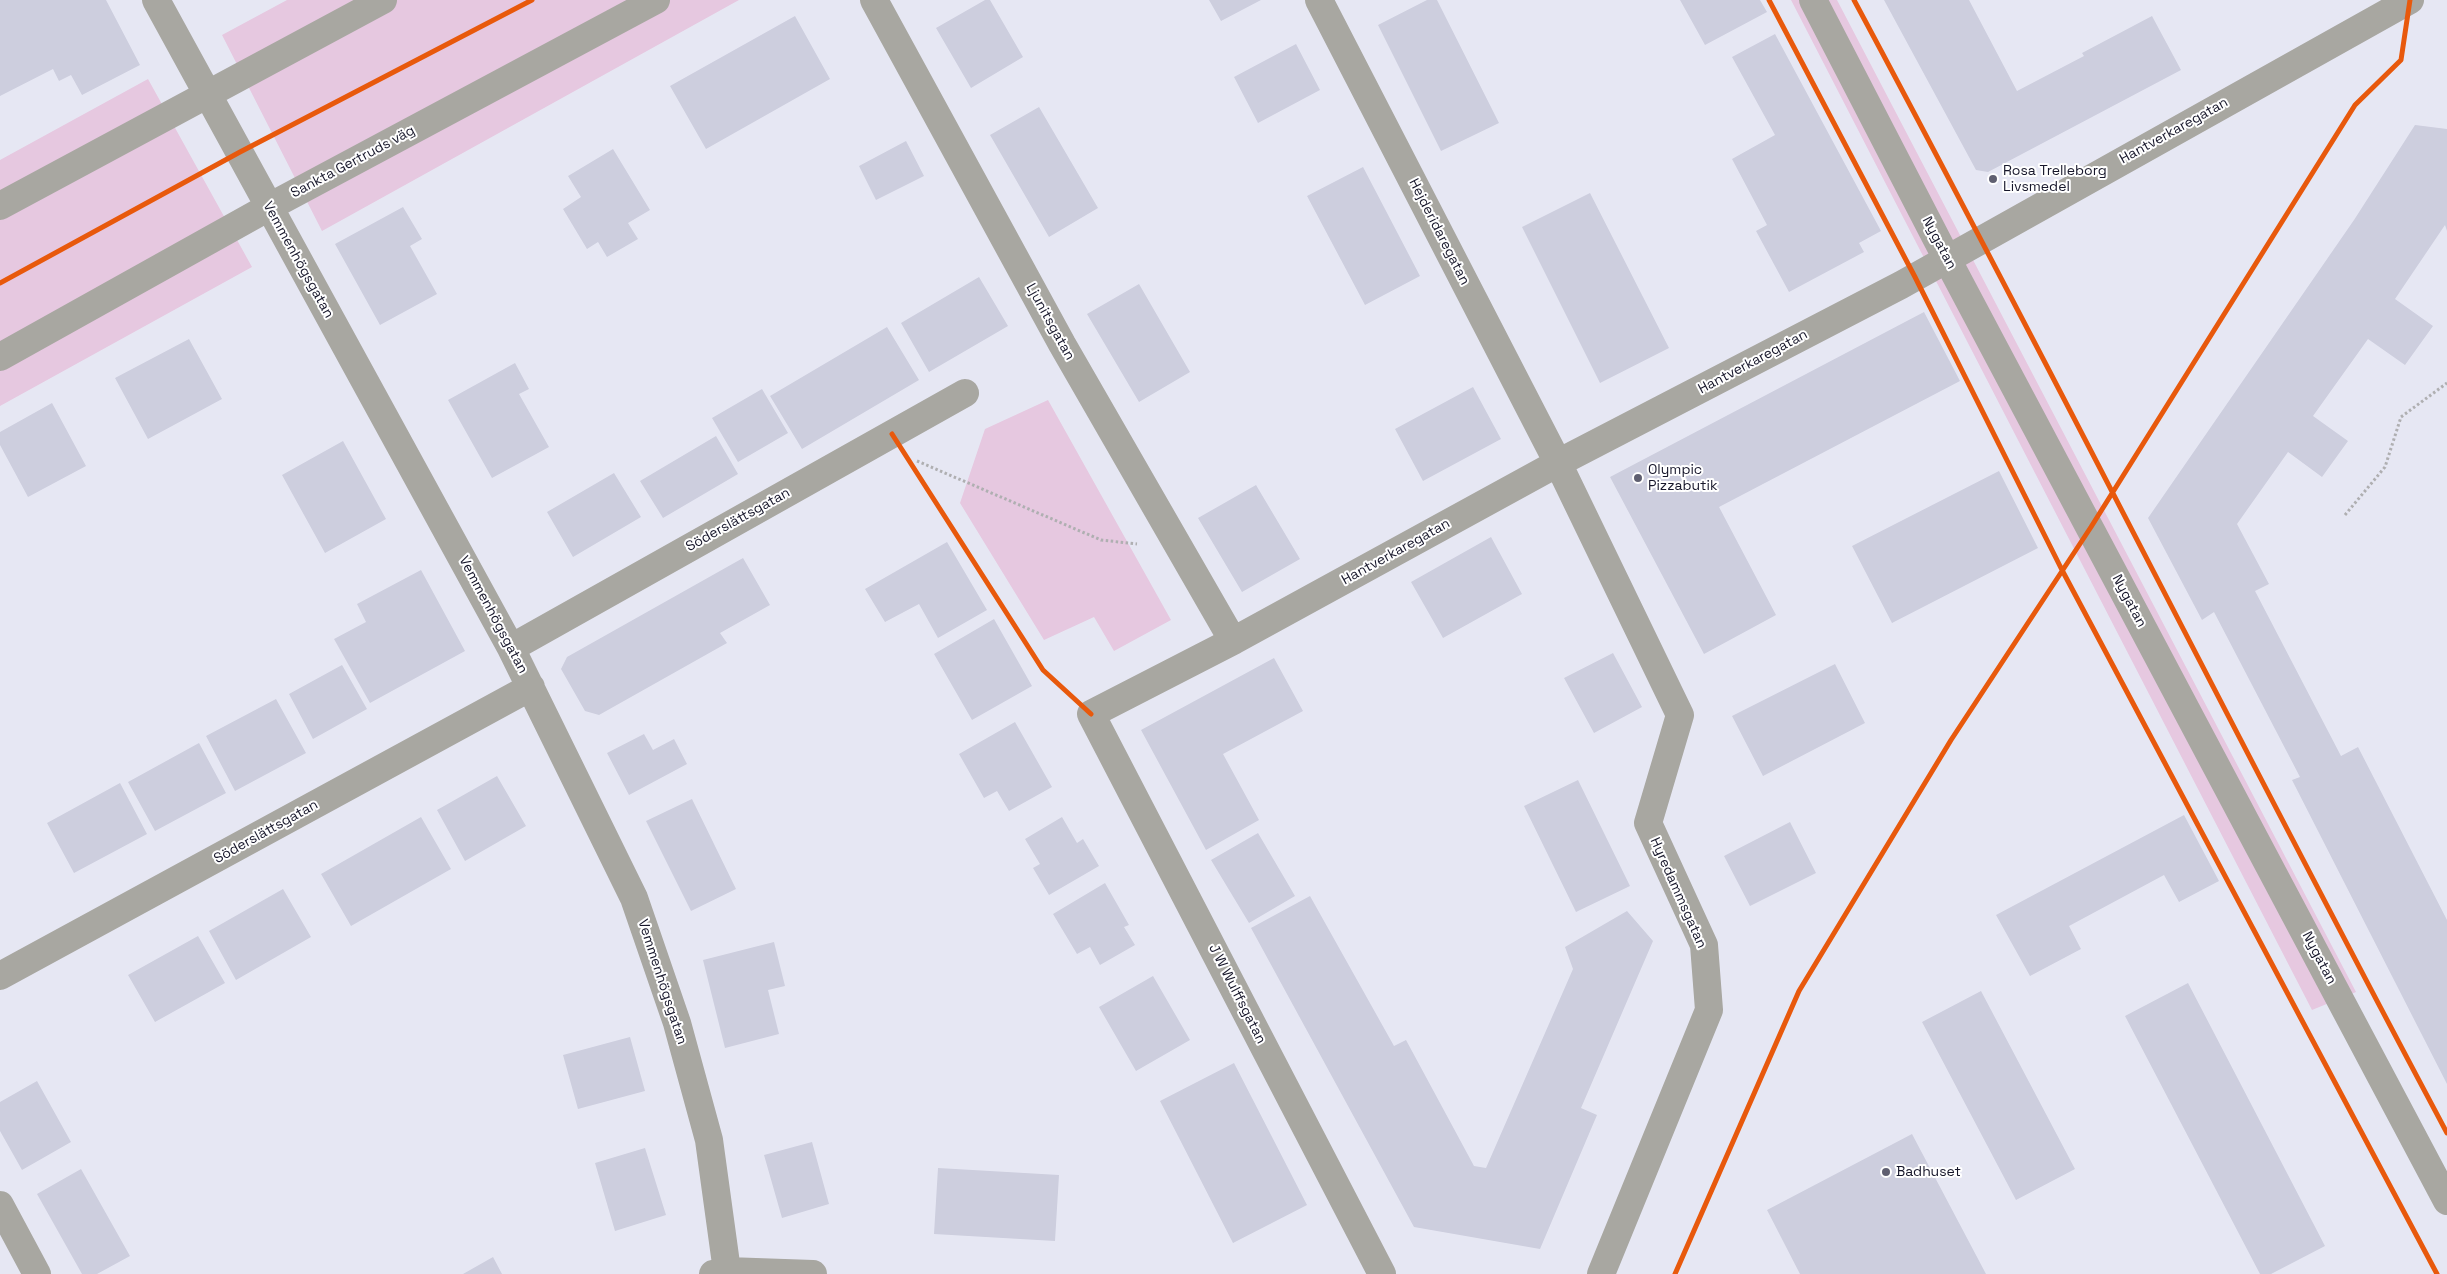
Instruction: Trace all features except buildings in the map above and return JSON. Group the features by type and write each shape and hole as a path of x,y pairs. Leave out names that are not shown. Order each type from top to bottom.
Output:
{"street":[{"name":"Vemmenhögsgatan","path":"156,0 511,648 634,898 677,1023 709,1140 720,1272"},
{"path":"0,206 383,0"},
{"name":"Sankta Gertruds väg","path":"0,356 269,207 656,0"},
{"name":"Ljunitsgatan","path":"874,0 1062,344 1233,641"},
{"name":"Hejderidaregatan","path":"1319,0 1558,463"},
{"name":"Nygatan","path":"1813,0 1947,259 2447,1200"},
{"name":"Hantverkaregatan","path":"1091,714 1233,641 1558,463 1892,289 2410,0"},
{"name":"Söderslättsgatan","path":"511,648 965,393"},
{"name":"Hyredammsgatan","path":"1558,463 1680,715 1648,823 1704,945 1709,1010 1601,1274"},
{"name":"Söderslättsgatan","path":"0,976 531,687"},
{"name":"J W Wulffsgatan","path":"1091,714 1382,1274"},
{"path":"0,1205 37,1274"},
{"path":"720,1272 813,1274"}],"path":[{"path":"2345,515 2385,467 2401,417 2447,383"},
{"path":"915,460 1101,540 1179,548"}],"shaded area":[{"path":"287,0 739,0 322,231 222,35"},
{"path":"1791,0 1837,0 2356,992 2312,1010"},
{"path":"148,79 252,267 0,406 0,160"},
{"path":"1048,400 1171,620 1114,651 1094,617 1044,640 960,503 985,429"}],"cycle path":[{"path":"0,283 240,152 532,0"},
{"path":"1769,0 1915,277 2062,570 2437,1274"},
{"path":"1854,0 2004,283 2447,1133"},
{"path":"1675,1274 1799,991 1951,740 2091,527 2355,105 2401,60 2410,0"},
{"path":"892,434 1043,670 1091,714"}],"place":[{"name":"Rosa Trelleborg Livsmedel","path":"1993,179"},
{"name":"Olympic Pizzabutik","path":"1638,478"},
{"name":"Badhuset","path":"1886,1172"}]}
